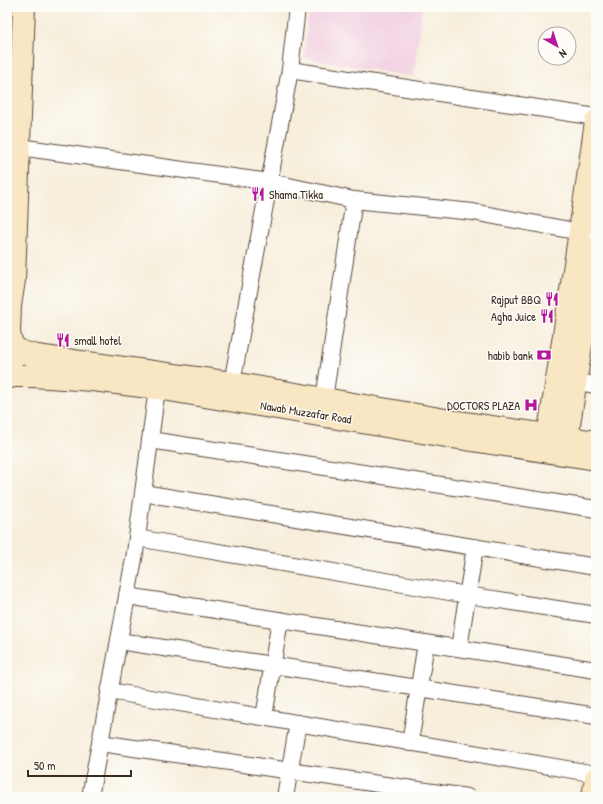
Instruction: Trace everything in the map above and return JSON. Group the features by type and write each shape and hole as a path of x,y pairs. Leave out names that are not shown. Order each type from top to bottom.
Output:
{"street":[{"path":"10,376 15,356 14,347 9,333 10,306 14,280 15,135 24,7"},
{"path":"232,383 290,70 297,7"},
{"path":"290,70 596,117"},
{"path":"576,382 591,239 596,122"},
{"path":"15,135 270,182 354,200 473,212 591,239"},
{"path":"324,399 354,200"},
{"path":"556,444 576,382 589,333 593,285 591,239"},
{"name":"Nawab Muzzafar Road","path":"14,347 37,356 232,383 457,422 556,444 596,459"},
{"name":"Nawab Muzzafar Road","path":"10,376 93,380 556,444 596,442"},
{"path":"90,797 137,538 157,388"},
{"path":"150,440 596,509"},
{"path":"143,493 596,567"},
{"path":"137,538 467,596 596,615"},
{"path":"459,648 474,547"},
{"path":"127,596 596,670"},
{"path":"264,717 280,620"},
{"path":"119,641 596,716"},
{"path":"410,743 426,643"},
{"path":"110,691 596,774"},
{"path":"285,797 298,723"},
{"path":"100,743 467,797"},
{"path":"593,797 596,778"}],"shaded area":[{"path":"309,7 422,7 414,77 304,58"}],"green space":[{"path":"7,7 13,7 12,121 7,121"}],"place":[{"name":"Shama Tikka","path":"258,194"},
{"name":"Rajput BBQ","path":"552,299"},
{"name":"Agha Juice","path":"547,316"},
{"name":"small hotel","path":"63,340"},
{"name":"habib bank","path":"544,355"},
{"name":"DOCTORS PLAZA","path":"531,405"}]}
